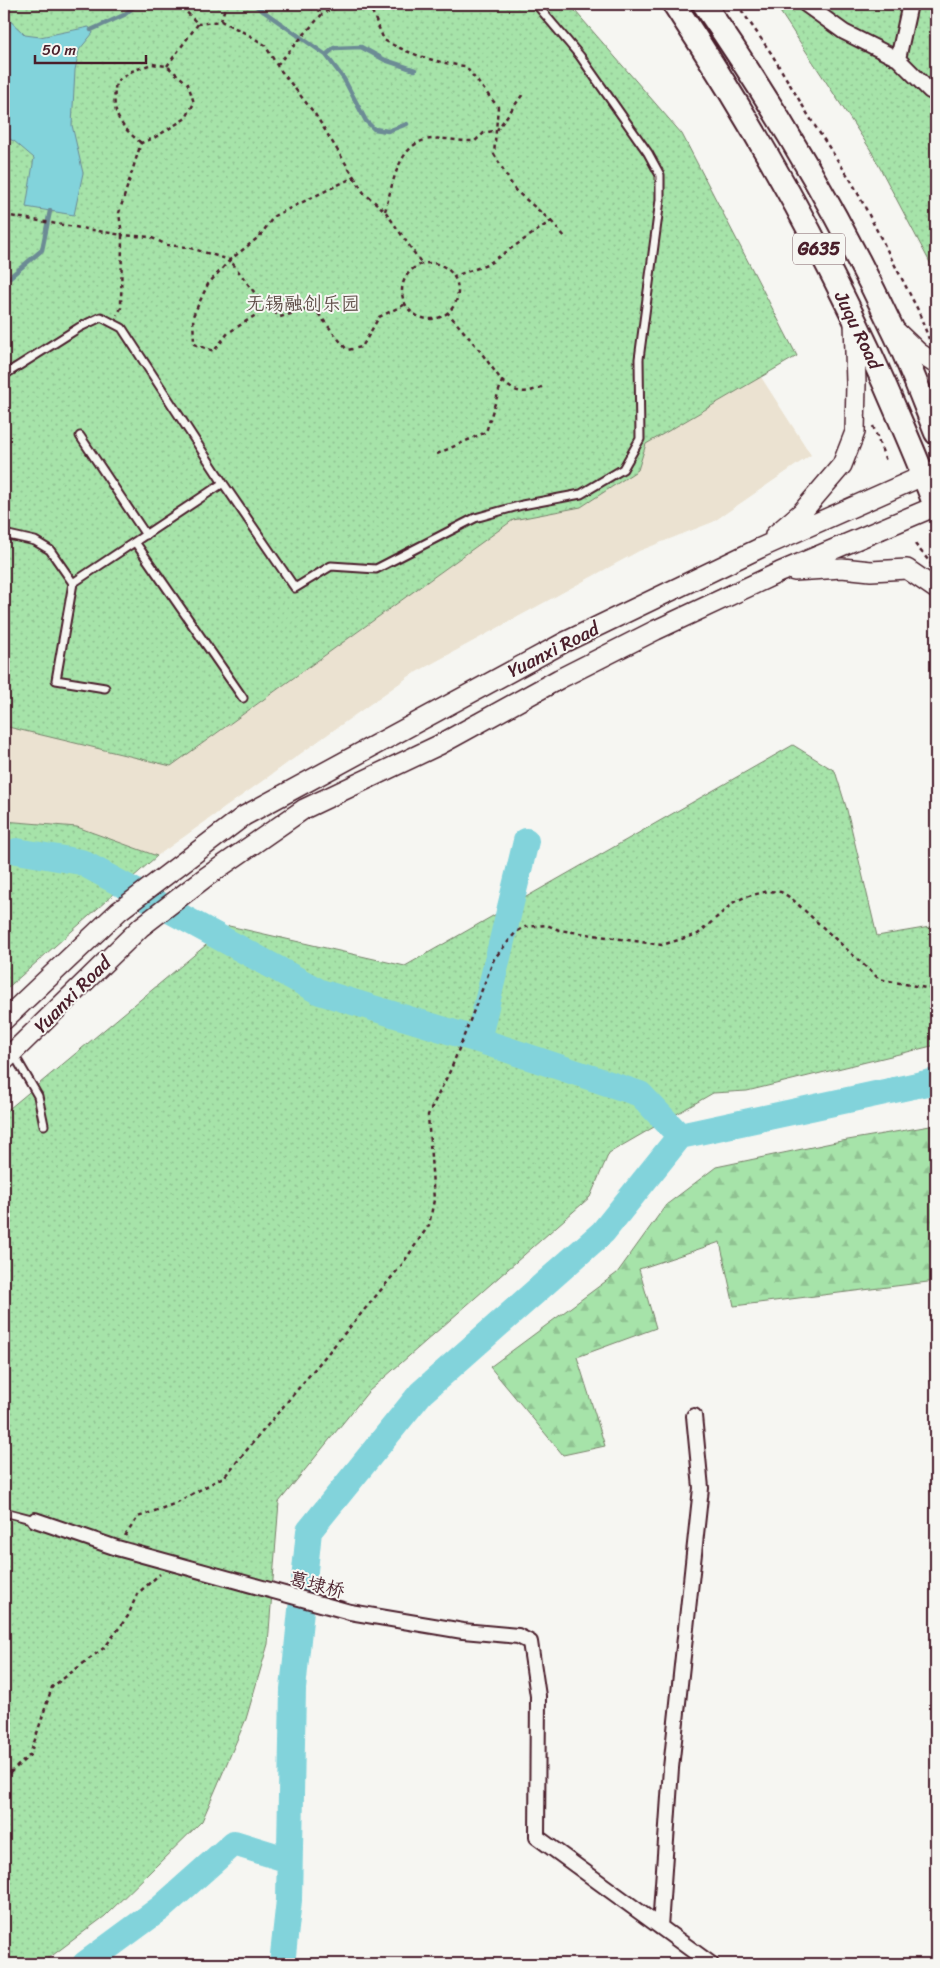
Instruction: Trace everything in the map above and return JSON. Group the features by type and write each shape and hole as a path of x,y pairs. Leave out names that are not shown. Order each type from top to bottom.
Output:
{"highway":[{"name":"Juqu Road","path":"674,4 723,78 786,185 854,316 913,449 930,473 936,507"},
{"name":"Juqu Road","path":"704,4 749,69 815,178 893,329 936,433"}],"main road":[{"path":"760,548 802,512 842,465 855,432 854,316"},
{"path":"893,329 919,354 936,364"},
{"name":"Yuanxi Road","path":"4,1020 119,911 244,816 557,646 760,548 930,473"},
{"name":"Yuanxi Road","path":"8,1057 141,927 206,877 304,809 439,745 559,679 656,630 780,572 936,507"},
{"path":"780,572 842,568 871,571 907,569 936,589"}],"street":[{"path":"805,4 844,32 898,59 930,91 936,93"},
{"path":"898,59 910,4"},
{"path":"694,1416 701,1488 671,1768 660,1927 711,1964"},
{"name":"葛埭桥","path":"35,1520 117,1548 350,1612 464,1630 518,1636 530,1642 538,1696 537,1837 660,1927"}],"lane":[{"path":"4,375 80,327 101,317 122,328 223,483 295,588 331,566 376,569 474,518 522,505 581,494 623,469 640,439 639,359 660,200 660,175 648,153 580,56 536,4"},
{"path":"80,436 146,535"},
{"path":"73,583 223,483"},
{"path":"4,534 35,540 50,550 73,583 56,680 105,688"},
{"path":"134,542 243,698"},
{"path":"8,1057 38,1096 44,1125"},
{"path":"4,1512 35,1520"}],"path":[{"path":"179,4 198,24"},
{"path":"222,22 226,4"},
{"path":"294,4 324,12"},
{"path":"277,65 324,12 350,4"},
{"path":"369,4 384,40 419,56 445,64 465,66 498,107 494,154 515,190 551,221 566,238"},
{"path":"737,4 771,53 813,124 852,182 918,310 930,342"},
{"path":"166,66 198,24 222,22 265,45 277,65 315,114 364,193 385,211 422,264"},
{"path":"152,64 166,66 188,84 194,103 186,118 154,138 141,143 126,131 118,119 113,100 116,82 132,71 152,64"},
{"path":"385,211 401,162 410,149 424,140 475,141 484,133 497,130 523,94"},
{"path":"112,323 121,308 122,235 119,213 141,143"},
{"path":"268,307 228,333 214,351 194,344 193,316 208,284 230,260 260,236 274,216 354,177"},
{"path":"4,215 122,235 150,237 167,245 187,247 230,260 260,300 280,317 305,310 317,312 347,350 362,347 379,317 406,304"},
{"path":"454,276 487,265 551,221"},
{"path":"422,264 440,264 454,276 457,284 456,302 448,312 434,318 424,318 415,314 406,304 402,291 404,282 414,268 422,264"},
{"path":"448,312 478,347 502,381 513,390 528,393 544,386"},
{"path":"436,454 486,432 502,381"},
{"path":"870,418 886,462"},
{"path":"914,544 936,569"},
{"path":"117,1548 138,1517 174,1504 225,1476 401,1266 429,1225 434,1200 428,1115 450,1069 494,959 516,932 537,924 547,925 559,930 662,945 698,934 734,902 745,896 768,891 781,892 791,898 879,979 936,990"},
{"path":"4,1778 30,1755 52,1687 105,1647 128,1616 137,1594 173,1564"}],"shaded area":[{"path":"761,377 811,455 713,522 639,551 411,675 157,856 77,827 4,821 4,726 171,766 513,520 581,507 638,470 646,444"}],"green space":[{"name":"无锡融创乐园","path":"4,4 569,4 682,134 797,356 646,444 638,470 581,507 513,520 171,766 4,726"},
{"path":"775,4 936,4 936,274 870,149"},
{"path":"793,745 835,771 847,810 877,936 936,926 936,1045 747,1091 713,1093 609,1153 590,1197 368,1392 279,1502 268,1644 246,1719 202,1821 105,1916 41,1964 4,1964 4,1113 229,926 405,966"},
{"path":"4,821 77,827 157,856 4,991"},
{"path":"936,1125 936,1281 734,1306 720,1242 639,1269 656,1328 577,1357 605,1446 563,1455 490,1367 617,1273 666,1205 716,1167 836,1142"}],"water":[{"path":"4,15 25,35 40,37 89,27 93,33 79,50 75,70 72,125 83,173 74,215 26,207 34,158 14,141 4,137"}],"waterway":[{"path":"91,30 124,15 137,4"},
{"path":"253,4 326,55 334,48 361,47 385,60 415,70"},
{"path":"326,55 344,79 366,121 374,129 388,131 407,124"},
{"path":"4,282 42,250 50,211"},
{"path":"478,1040 526,841"},
{"path":"17,851 81,862 320,992 478,1040 640,1094 680,1136 603,1232 421,1393 309,1531 293,1689 289,1900 282,1964"},
{"path":"680,1136 936,1081"},
{"path":"85,1964 161,1908 234,1843 289,1860"}]}
